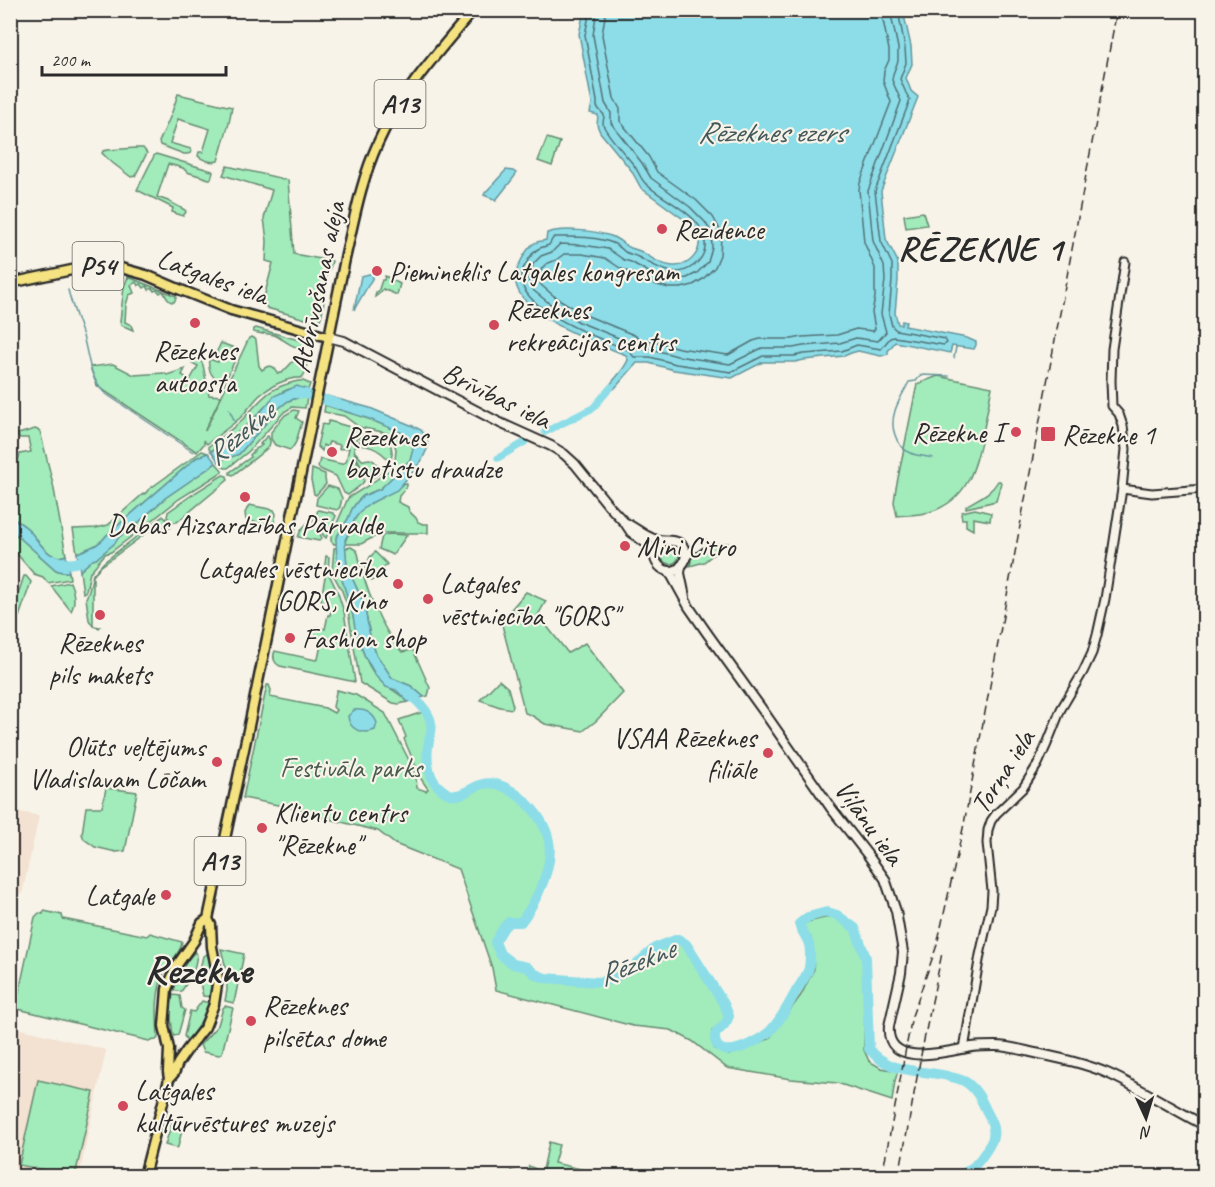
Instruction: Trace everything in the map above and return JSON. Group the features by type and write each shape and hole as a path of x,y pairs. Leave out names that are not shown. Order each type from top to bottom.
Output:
{"main road":[{"name":"Atbrīvošanas aleja","path":"169,1078 205,1027 214,1004 218,978 212,947 211,925 208,919 359,196 371,159 393,115 413,85 473,10"},
{"name":"Latgales iela","path":"10,283 86,267 111,265 146,275 231,310 328,337"},
{"name":"Brīvības iela","path":"328,337 344,341 564,454 625,523"},
{"path":"625,523 651,538 663,541 673,540 681,544 685,551 680,573 685,599"},
{"path":"625,523 631,532 647,544 660,567 668,571 676,570 683,562"},
{"path":"654,554 663,541"},
{"name":"Viļānu iela","path":"668,571 688,607 885,879 897,911 903,952 901,973 889,1026 892,1042 907,1053 931,1055 988,1046 1062,1059 1115,1077 1204,1125"},
{"name":"Atbrīvošanas aleja","path":"144,1176 169,1078 164,1026 167,989 172,973 194,941 202,923 208,919"},
{"path":"194,941 212,947"},
{"path":"167,1041 177,1048 187,1050"}],"street":[{"name":"Torņa iela","path":"964,1049 993,891 987,843 988,830 996,814 1023,788 1038,764 1061,709 1092,653 1105,599 1126,449 1125,434 1119,414 1113,406 1110,381 1112,349 1125,262"},
{"path":"1122,489 1152,494 1204,489"},
{"path":"681,544 702,543 691,551 683,562"}],"shaded area":[{"path":"11,810 39,816 22,894 11,892"},
{"path":"18,1028 106,1050 79,1176 51,1176 11,1169 10,1042 12,1031"}],"green space":[{"path":"178,94 232,107 218,161 207,161 198,156 199,152 203,152 210,129 178,119 170,143 191,149 191,153 184,154 160,145 159,142"},
{"path":"547,138 560,142 552,166 538,161"},
{"path":"143,148 147,153 135,176 131,177 102,153 108,150"},
{"path":"156,154 213,172 209,179 168,164 157,197 185,210 183,216 172,212 173,208 137,190"},
{"path":"227,166 288,180 294,254 332,261 327,275 319,322 267,308 263,301 273,263 266,261 267,241 264,218 272,190 223,175"},
{"path":"923,212 927,225 906,228 904,215"},
{"path":"385,276 400,284 397,295 383,289 375,297 376,292"},
{"path":"128,277 176,296 172,302 167,299 163,291 160,293 152,288 149,290 147,286 144,288 141,284 138,286 136,282 131,285 134,293 129,295 125,322 131,325 133,330 121,325 120,321 124,287"},
{"path":"256,328 306,342 307,345 294,346 274,335 253,332"},
{"path":"251,337 256,340 259,366 262,370 271,366 277,373 282,373 298,356 306,361 305,372 301,378 284,381 263,393 236,421 207,444 204,441 197,452 97,386 90,367 113,364 134,375 164,373 167,375 185,369 182,375 190,380 198,366 192,363 198,355 203,365 209,395 221,396 205,431"},
{"path":"221,343 237,349 224,384 217,380 209,368 209,359 218,362 219,359 214,357"},
{"path":"938,376 992,387 977,458 962,491 943,507 930,512 897,516 894,502 896,488 917,384"},
{"path":"298,381 310,384 308,390 299,388 283,392 225,442 211,451 209,449 209,446 239,423 266,395 279,387"},
{"path":"300,397 307,398 305,408 292,407 284,412 249,451 228,468 219,462 239,454 278,409 288,401"},
{"path":"325,405 369,419 405,434 411,441 413,449 410,460 401,470 380,489 363,496 357,502 336,538 337,544 331,541 331,537 348,498 392,468 396,449 387,433 359,427 344,416 324,412"},
{"path":"294,410 299,411 296,418 302,422 296,442 290,450 275,445 271,439 271,432 285,415"},
{"path":"329,421 364,434 355,440 354,446 364,481 348,495 344,493 336,476 318,467 320,459 341,464 346,462 349,448 339,449 340,445 329,442 327,447 323,445 322,451 317,446 322,424 327,425"},
{"path":"35,429 40,431 53,484 66,555 60,557 49,553 27,528 11,517 10,469 17,463 20,454 31,452 28,438 19,438 18,434"},
{"path":"369,434 382,437 390,443 392,453 389,465 387,458 377,450 364,445 356,446"},
{"path":"268,436 270,442 267,448 233,475 230,474 251,457 250,455 262,445 260,444"},
{"path":"202,451 208,453 196,458 101,542 77,553 73,529 108,525 144,493"},
{"path":"356,453 362,460 373,460 383,470 368,479"},
{"path":"216,463 222,472 179,499 144,527 138,528 132,536 111,552 105,554 90,572 86,591 83,593 80,571 165,498"},
{"path":"312,469 325,474 326,484 316,495 311,480"},
{"path":"223,475 227,476 228,480 177,522 172,522 167,517 168,512"},
{"path":"998,481 1001,483 996,501 966,508 988,493"},
{"path":"404,483 407,486 399,496 398,502 408,507 418,522 428,524 428,533 384,533 361,544 345,544 354,520 361,511"},
{"path":"328,486 338,489 342,498 337,510 316,505 317,498"},
{"path":"249,505 274,510 276,514 274,525 246,520 245,513"},
{"path":"975,509 991,513 990,521 973,518 973,530 966,526 966,519 962,519 961,514"},
{"path":"318,510 333,513 336,516 326,538 315,518"},
{"path":"163,516 171,527 166,531 161,524 157,525 100,567 93,576 93,624 100,627 93,626 89,620 86,598 93,574 104,562"},
{"path":"312,518 322,538 319,541 298,537"},
{"path":"11,530 56,570 69,572 70,579 48,583 43,577 34,574 11,547"},
{"path":"407,535 393,555 379,549 382,536"},
{"path":"727,543 704,562 690,566 691,561 688,560 701,549 709,545"},
{"path":"670,546 676,549 679,555 676,561 670,564 664,561 661,555 664,549"},
{"path":"351,547 358,553 364,579 387,631 402,652 413,650 430,688 428,696 424,697 411,686 392,678 376,654 364,604 347,567 345,548"},
{"path":"334,548 337,548 339,566 359,640 371,670 387,687 408,702 393,703 360,683 347,605 332,572"},
{"path":"375,552 387,564 372,581 365,569"},
{"path":"326,556 329,557 328,572 344,612 355,682 280,666 274,660 275,651 318,659 322,640 313,637 314,629 317,627 325,629 331,609 326,607 327,603 321,599"},
{"path":"24,576 31,582 19,617 11,618 11,602 15,603"},
{"path":"70,582 74,596 71,611 51,586"},
{"path":"526,592 546,601 538,615 568,653 585,643 623,693 583,731 545,724 525,713 501,621"},
{"path":"499,680 508,688 512,709 480,700"},
{"name":"Festivāla parks","path":"267,685 271,690 270,697 325,708 334,713 337,690 356,695 385,713 413,768 417,788 426,791 428,789 421,779 404,739 406,737 399,720 426,711 432,730 428,759 434,781 442,789 455,795 463,795 478,785 495,783 519,796 543,826 550,855 540,889 521,922 509,923 495,942 498,950 513,964 527,967 535,974 545,978 598,982 609,980 631,969 655,948 678,939 686,944 724,1004 729,1016 712,1031 714,1049 729,1055 769,1039 801,995 814,969 811,938 808,939 799,924 837,915 859,937 866,957 864,1050 869,1061 881,1068 898,1071 892,1101 837,1083 791,1079 727,1068 692,1041 671,1030 633,1026 496,990 492,968 458,869 395,844 378,831 321,817 307,811 243,798"},
{"path":"106,788 137,792 125,851 116,852 95,847 84,839 82,834 86,807 102,807"},
{"path":"44,911 62,915 63,919 147,936 150,933 182,942 160,983 157,1006 158,1038 156,1040 149,1041 18,1009 16,1006 35,917 39,913 43,914"},
{"path":"221,949 244,954 234,1003 225,1001 226,968"},
{"path":"195,952 197,955 192,981 188,981 181,992 174,990 182,970"},
{"path":"207,954 211,964 211,997 203,996 200,983 197,982 203,956"},
{"path":"173,995 180,996 182,1008 185,1010 178,1035 173,1036 170,1010"},
{"path":"202,1001 209,1003 203,1018 187,1040 184,1036 190,1011 194,1012"},
{"path":"225,1006 233,1008 222,1053 219,1055 203,1052 200,1045 218,1025"},
{"path":"38,1080 94,1092 75,1176 19,1165"},
{"path":"172,1122 183,1126 176,1148 165,1145"},
{"path":"549,1142 559,1145 554,1163 594,1172 593,1176 510,1176 511,1171 526,1175 529,1166 543,1170"}],"water":[{"name":"Rēzeknes ezers","path":"584,11 903,11 911,46 912,64 906,78 911,91 918,97 881,191 886,239 898,262 895,313 898,324 901,325 902,321 906,322 905,326 967,338 976,342 974,349 952,346 950,353 895,342 888,354 881,356 858,351 844,356 795,362 763,362 732,378 674,370 649,363 637,363 615,388 608,393 605,392 626,364 628,360 626,355 554,323 536,311 522,297 516,283 518,267 526,253 534,243 546,240 547,233 579,230 611,236 660,262 679,266 694,257 699,241 698,235 690,224 641,188 631,170 600,132 597,125 598,115 590,113 592,103 579,34"},
{"path":"506,170 516,173 496,200 484,195 485,193"},
{"path":"373,273 373,277 354,310 361,276"},
{"path":"297,386 308,390 307,398 300,397 288,401 278,409 239,454 219,462 211,451 235,436 258,415 274,396"},
{"path":"327,396 370,408 413,426 421,430 427,438 428,447 412,473 397,490 363,509 356,517 345,540 347,567 364,604 376,654 392,678 411,686 424,697 408,702 396,690 386,687 376,676 365,657 337,563 336,538 357,502 363,496 380,489 410,460 413,449 411,441 405,434 369,419 325,405"},
{"path":"208,453 216,463 165,498 80,571 77,553 101,542 196,458"},
{"path":"11,517 27,528 49,553 60,557 66,555 69,572 56,570 11,530"},
{"path":"354,710 362,710 371,714 377,723 375,730 366,732 354,728 348,716"}],"waterway":[{"path":"68,290 90,367 100,388 193,452"},
{"path":"954,358 956,347"},
{"path":"933,458 913,454 903,448 893,428 894,414 909,382 916,381 921,375 949,376"},
{"path":"545,432 593,408 611,387"},
{"name":"Rēzekne","path":"295,393 338,404"},
{"path":"229,409 235,422"},
{"path":"498,458 525,442"},
{"name":"Rēzekne","path":"54,560 72,564 89,556"},
{"name":"Rēzekne","path":"406,691 421,705 430,718 432,728 428,746 428,764 431,776 437,785 453,795 460,795 486,783 504,787 515,793 536,813 547,835 550,857 544,881 521,922 509,922 504,927 495,942 500,954 513,964 527,967 535,974 545,978 598,982 609,980 631,969 655,948 678,939 686,944 724,1004 729,1016 715,1038 718,1046 723,1050 731,1050 750,1044 771,1030 782,1016 808,971 810,948 799,924 808,917 827,912 837,915 855,928 866,958 869,1049 887,1064 964,1081 977,1094 989,1116 993,1130 992,1140 978,1162 963,1176"}],"railway":[{"path":"882,1176 912,1016 937,945 964,824 1117,10"},
{"path":"899,1176 942,953"}],"place":[{"name":"Rezidence","path":"662,229"},
{"name":"Piemineklis Latgales kongresam","path":"377,271"},
{"name":"Rēzeknes autoosta","path":"195,323"},
{"name":"Rēzeknes rekreācijas centrs","path":"494,325"},
{"name":"Rēzekne I","path":"1016,432"},
{"name":"Rēzekne 1","path":"1048,434"},
{"name":"Rēzeknes baptistu draudze","path":"332,452"},
{"name":"Dabas Aizsardzības Pārvalde","path":"245,497"},
{"name":"Mini Citro","path":"625,546"},
{"name":"Latgales vēstniecība GORS, Kino","path":"398,584"},
{"name":"Latgales vēstniecība \"GORS\"","path":"428,599"},
{"name":"Rēzeknes pils makets","path":"100,615"},
{"name":"Fashion shop","path":"290,638"},
{"name":"VSAA Rēzeknes filiāle","path":"768,753"},
{"name":"Olūts veļtējums Vladislavam Lōčam","path":"217,762"},
{"name":"Klientu centrs \"Rēzekne\"","path":"262,828"},
{"name":"Latgale","path":"166,895"},
{"name":"Rēzeknes pilsētas dome","path":"251,1021"},
{"name":"Latgales kultūrvēstures muzejs","path":"123,1106"}],"district":[{"name":"RĒZEKNE 1","path":"981,248"},
{"name":"Rezekne","path":"198,969"}]}
